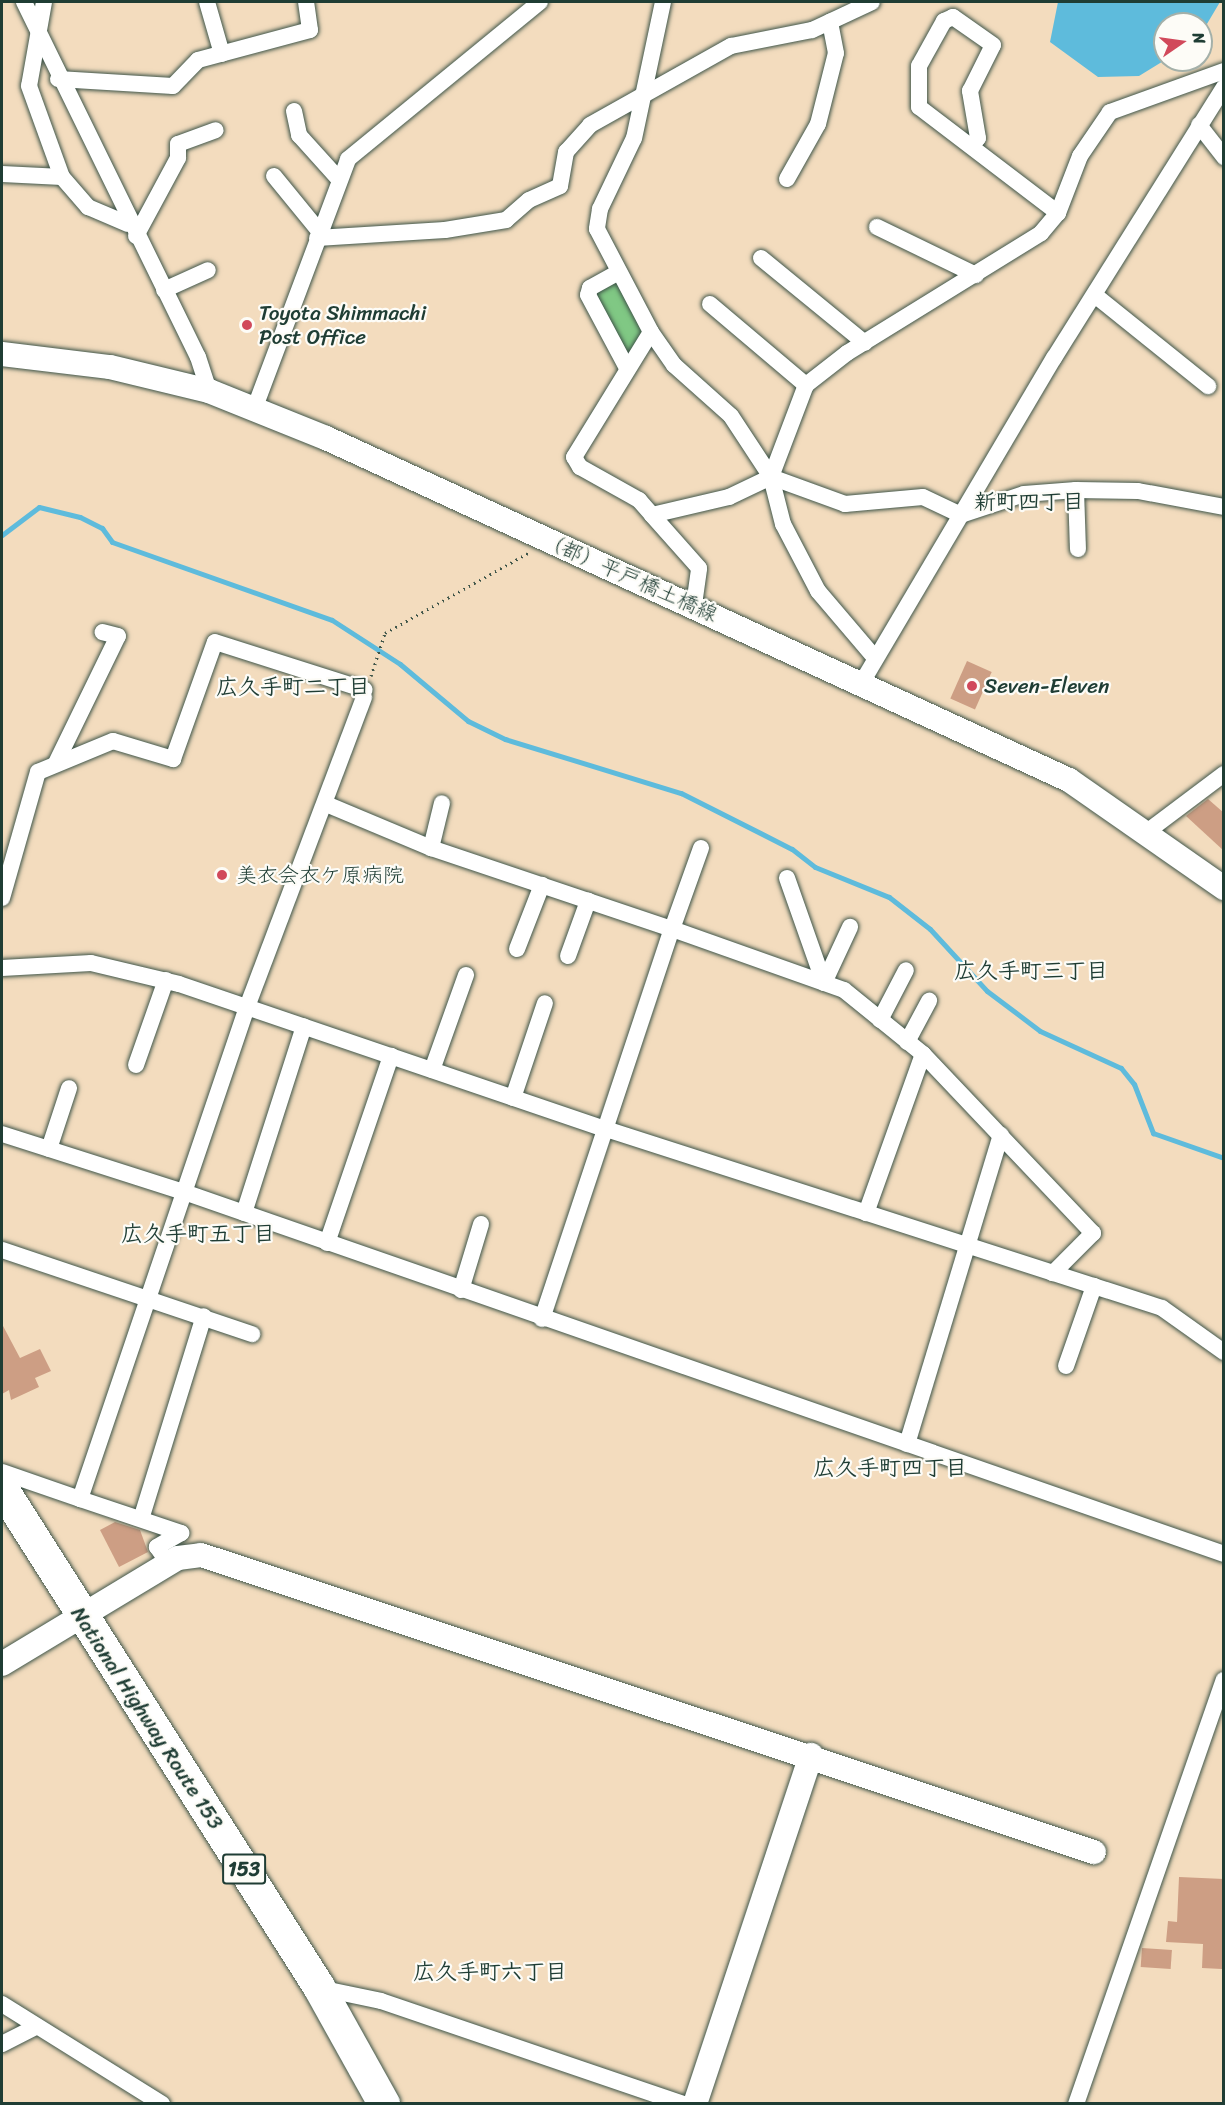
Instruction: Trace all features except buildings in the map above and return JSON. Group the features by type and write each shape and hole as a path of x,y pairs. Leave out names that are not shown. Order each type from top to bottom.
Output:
{"highway":[{"name":"National Highway Route 153","path":"2,1488 81,1616 319,1987 384,2103"}],"street":[{"path":"24,2 58,79 164,290 209,391"},
{"path":"44,2 35,27 29,86 62,177 88,207 132,230"},
{"path":"207,2 222,54"},
{"path":"58,79 173,86 198,60 310,30 306,2"},
{"path":"255,407 337,177 372,138 540,2"},
{"path":"663,2 646,95 634,138 600,209 597,229 617,273 651,332 674,365 731,416 771,477 776,507 798,558 843,627 875,658"},
{"path":"318,234 445,230 506,220 529,200 560,186 566,152 590,125 731,46 830,22 872,2"},
{"path":"972,146 978,138 970,91 993,45 953,17 944,21 919,66 915,98 919,107 1058,213"},
{"path":"787,179 818,124 836,53 830,22"},
{"path":"651,515 729,497 771,477 806,385 865,343 976,275 1016,254 1058,213 1080,156 1110,112 1224,71"},
{"path":"861,684 961,515 1224,87"},
{"path":"294,111 299,135 337,177"},
{"path":"1199,125 1224,157"},
{"path":"132,230 178,158 178,144 216,130"},
{"path":"2,174 62,177"},
{"path":"274,176 318,234"},
{"path":"877,227 976,275"},
{"path":"761,258 865,343"},
{"path":"164,290 208,270"},
{"path":"617,273 590,288 588,295 627,368"},
{"path":"1095,296 1208,386"},
{"path":"710,304 806,385"},
{"path":"651,332 575,450 575,463 639,500 699,568 694,605"},
{"name":"（都）平戸橋土橋線","path":"2,354 110,367 209,391 255,407 548,542 694,605 1069,780 1148,831 1224,888"},
{"path":"771,477 845,504 922,498 961,515 1024,494 1076,490 1138,491 1224,507"},
{"path":"1076,490 1078,549"},
{"path":"56,763 118,636 102,632"},
{"path":"2,898 38,772 113,741 173,759 215,642 364,693 326,804 247,1007 146,1297 80,1499"},
{"path":"1148,831 1224,774"},
{"path":"431,848 442,803"},
{"path":"326,804 431,848 844,990 923,1054 1093,1233 1053,1273"},
{"path":"542,1319 609,1130 672,929 701,848"},
{"path":"787,878 824,983"},
{"path":"517,949 542,885"},
{"path":"568,956 588,901"},
{"path":"824,983 850,927"},
{"path":"2,968 91,963 166,980 609,1130 1161,1308 1224,1352"},
{"path":"880,1020 906,970"},
{"path":"432,1070 466,975"},
{"path":"136,1065 166,980"},
{"path":"908,1042 929,1001"},
{"path":"513,1098 545,1003"},
{"path":"244,1213 304,1026"},
{"path":"866,1213 923,1054"},
{"path":"327,1243 391,1056"},
{"path":"49,1149 69,1088"},
{"path":"2,1134 184,1192 542,1319 1224,1554"},
{"path":"907,1444 1001,1135"},
{"path":"461,1290 481,1224"},
{"path":"2,1250 252,1334"},
{"path":"1066,1366 1094,1286"},
{"path":"142,1516 204,1316"},
{"path":"2,1472 80,1499 142,1516 181,1533 157,1547 169,1564"},
{"path":"2,1664 169,1564 201,1555 265,1572 1094,1852"},
{"path":"1076,2103 1224,1680"},
{"path":"695,2103 811,1755"},
{"path":"319,1987 381,2001 683,2103"},
{"path":"2,2004 162,2103"},
{"path":"2,2044 37,2026"}],"path":[{"path":"374,658 385,633 548,542"}],"green space":[{"path":"617,273 651,332 627,368 590,288"}],"water":[{"path":"1058,2 1220,2 1213,14 1153,12 1153,67 1139,76 1098,77 1050,42"}],"waterway":[{"path":"2,535 39,507 80,517 102,528 112,542 332,620 400,664 468,721 505,739 681,793 792,849 815,867 889,897 930,929 987,991 1040,1031 1121,1068 1134,1084 1153,1133 1224,1158"}],"place":[{"name":"Toyota Shimmachi Post Office","path":"247,325"},
{"name":"Seven-Eleven","path":"972,686"},
{"name":"美衣会衣ケ原病院","path":"222,875"}],"district":[{"name":"新町四丁目","path":"1029,502"},
{"name":"広久手町二丁目","path":"293,687"},
{"name":"広久手町三丁目","path":"1031,971"},
{"name":"広久手町五丁目","path":"198,1234"},
{"name":"広久手町四丁目","path":"890,1468"},
{"name":"広久手町六丁目","path":"490,1972"}]}
